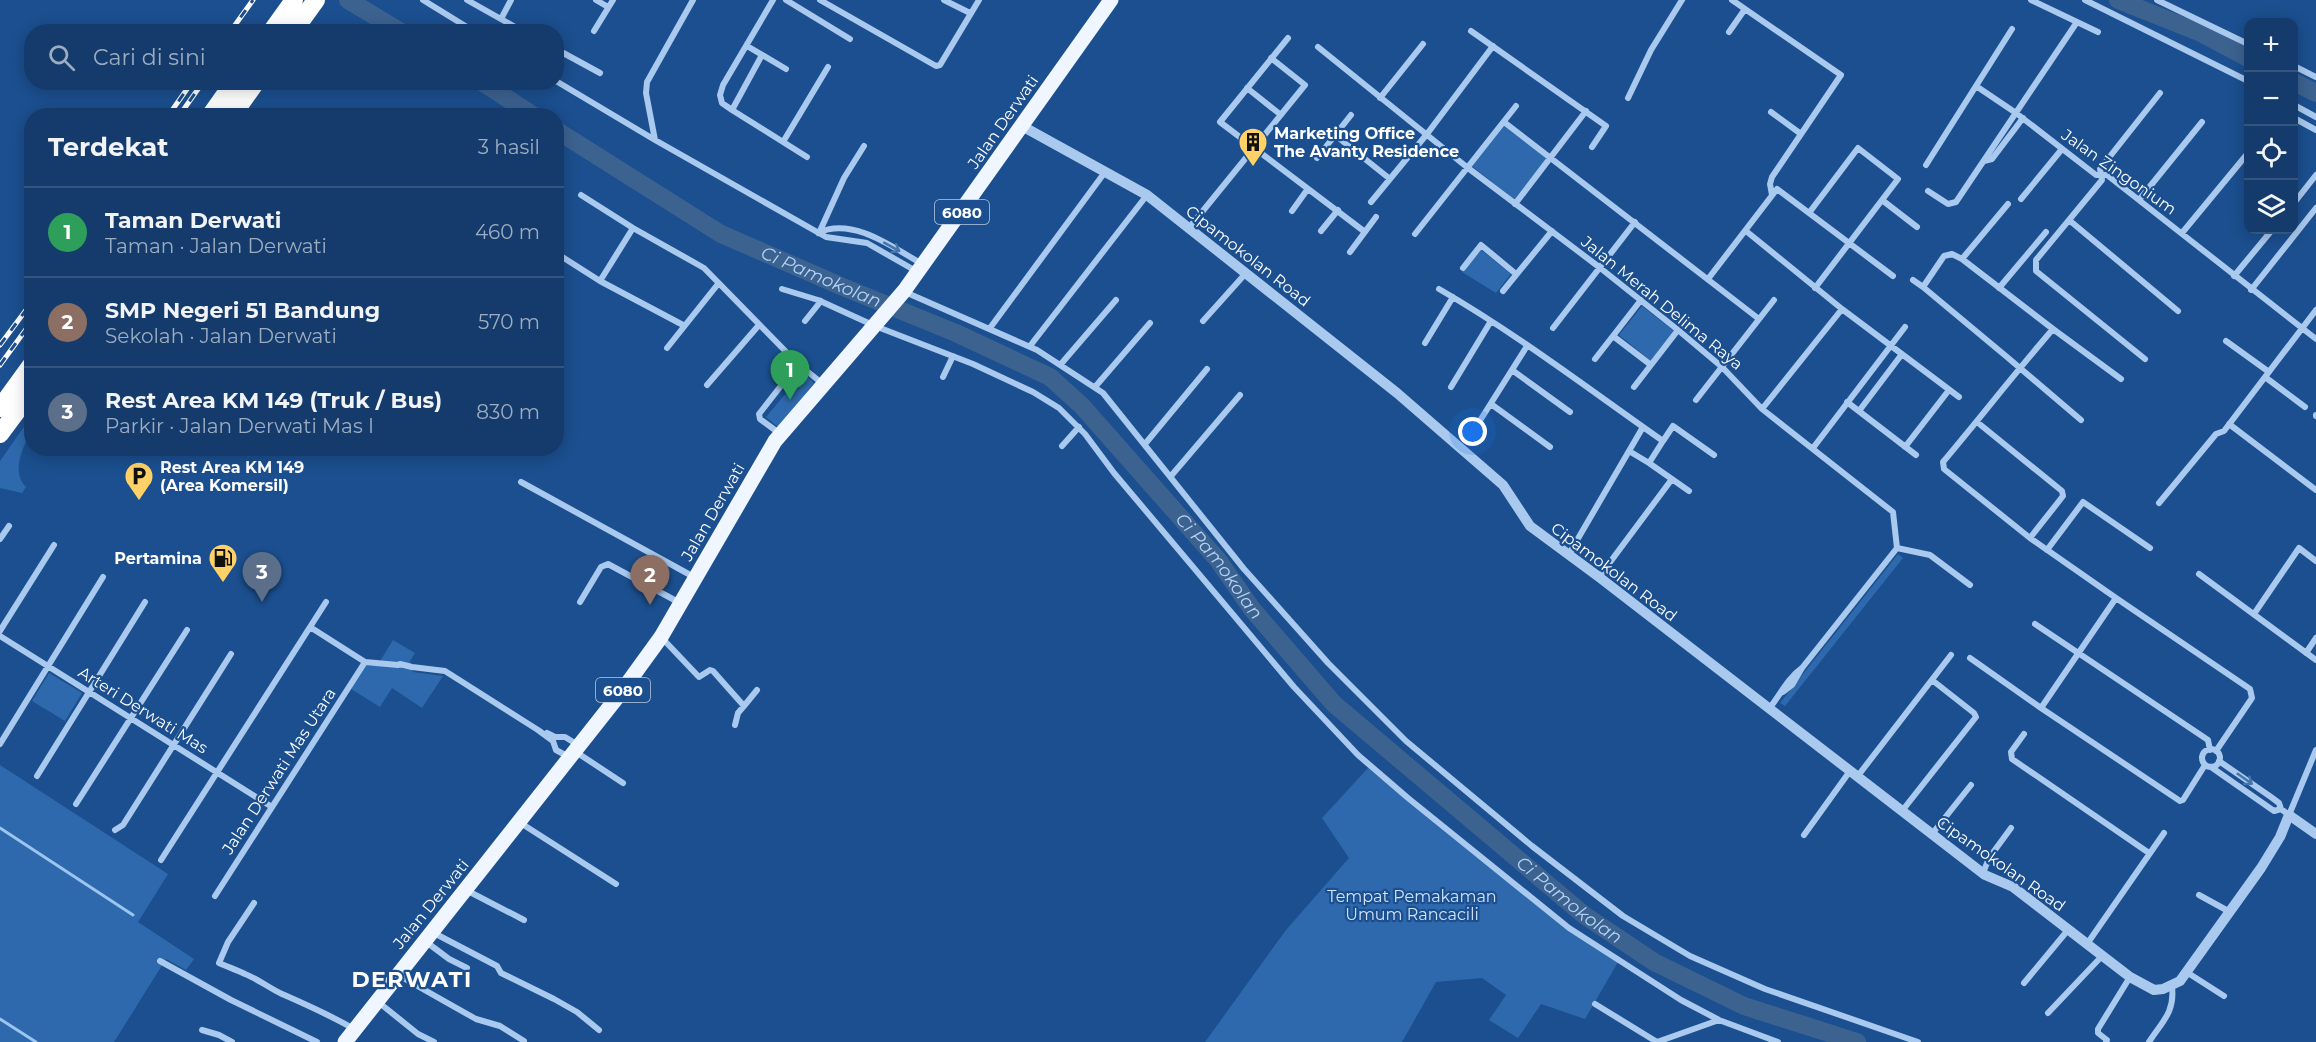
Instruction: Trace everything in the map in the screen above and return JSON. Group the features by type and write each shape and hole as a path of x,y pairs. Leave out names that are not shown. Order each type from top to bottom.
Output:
{"highway":[{"path":"277,24 294,0"},
{"path":"299,24 313,4"},
{"path":"216,108 228,90"},
{"path":"238,108 250,90"},
{"path":"0,408 24,375"},
{"path":"0,434 24,402"}],"main road":[{"name":"Jalan Derwati","path":"345,1042 575,752 661,637 781,435 877,324 921,269 1110,0"}],"street":[{"path":"423,0 462,24"},
{"path":"467,0 510,24"},
{"path":"501,19 511,0"},
{"path":"596,0 608,7"},
{"path":"594,31 613,0"},
{"path":"655,140 646,93 647,82 693,0"},
{"path":"773,0 723,85 720,95 723,105 807,157"},
{"path":"786,0 850,39"},
{"path":"820,0 936,66 940,65 979,0"},
{"path":"944,0 970,14"},
{"path":"1628,98 1651,50 1682,0"},
{"path":"1732,0 1840,75 1772,177 1770,184 1773,195"},
{"path":"2031,0 2098,32"},
{"path":"2085,0 2244,79"},
{"path":"2157,0 2244,42"},
{"path":"1729,32 1744,9"},
{"path":"1928,191 1948,204 1956,202 2077,22"},
{"path":"1926,165 2012,29"},
{"path":"1471,31 1606,126 1592,147"},
{"path":"1288,38 1220,122 1365,232"},
{"path":"1380,98 1423,44"},
{"path":"747,46 786,69"},
{"path":"1371,202 1427,134 1493,46"},
{"name":"Jalan Merah Delima Raya","path":"1318,47 1468,168 1641,300 1722,367 1762,409 1893,512 1897,549"},
{"path":"564,53 600,73"},
{"path":"732,110 762,55"},
{"path":"1189,228 1305,85 1272,58"},
{"path":"783,142 828,67"},
{"path":"2298,68 2316,77"},
{"path":"564,86 818,233 826,237 867,243 921,269"},
{"name":"Jalan Zingonium","path":"1976,86 2023,118 2096,175 2107,175 2182,233 2235,278 2316,339"},
{"path":"1247,88 1281,115"},
{"path":"2145,359 2036,271 2036,260 2102,180 2100,169 2160,93"},
{"path":"1415,234 1516,106"},
{"path":"2298,107 2316,117"},
{"path":"1515,204 1586,111"},
{"path":"1771,112 1801,134"},
{"path":"1317,158 1351,115"},
{"path":"1983,161 1992,159 2023,118"},
{"path":"2298,120 2316,130"},
{"name":"Cipamokolan Road","path":"1026,121 1105,172 1147,195 1189,228 1397,393 1503,485 1530,526 1571,550 1769,709 1983,873 2013,887 2130,977 2154,990 2172,987"},
{"path":"1504,122 1760,319"},
{"path":"2139,200 2202,122"},
{"path":"1335,135 1390,179"},
{"path":"818,233 844,178 864,146"},
{"path":"1809,213 1858,148 1898,179 1815,288"},
{"path":"2021,199 2062,149"},
{"path":"2182,233 2244,158"},
{"path":"990,328 1105,172"},
{"path":"2298,197 2316,175"},
{"path":"1708,279 1777,189 1893,276"},
{"path":"1292,211 1307,190"},
{"path":"581,195 633,228 704,268 798,364 824,384"},
{"path":"1030,346 1147,195"},
{"path":"1882,200 1917,226"},
{"path":"1962,259 2008,204"},
{"path":"2252,290 2316,207"},
{"path":"1321,231 1338,210"},
{"path":"1350,252 1376,217"},
{"path":"2069,220 2178,311"},
{"path":"1553,328 1635,222"},
{"path":"600,281 633,228"},
{"path":"818,233 830,228 860,232 883,242 921,269"},
{"path":"1503,291 1552,231"},
{"path":"1746,231 1815,288 1959,397"},
{"path":"1999,288 2046,232"},
{"path":"2235,278 2269,234"},
{"path":"1463,268 1481,245 1516,274"},
{"path":"1923,287 1944,256 1953,254 2121,380"},
{"path":"564,258 600,281 683,325"},
{"path":"1203,321 1246,273"},
{"path":"1913,280 2080,420"},
{"path":"668,348 683,325 718,284"},
{"path":"1440,289 1491,321 1663,441"},
{"path":"782,290 821,301 877,324 1033,392 1059,408 1079,427 1114,473 1294,687 1358,755 1569,928 1681,1000 1719,1020 1778,1042"},
{"path":"902,294 1030,346 1095,387 1113,403 1244,568 1328,663 1406,741 1532,846 1614,909 1690,956 1765,989 1918,1042"},
{"path":"1425,343 1454,297"},
{"path":"1061,364 1116,300"},
{"path":"1596,358 1641,300"},
{"path":"1696,400 1774,300"},
{"path":"805,321 821,301"},
{"path":"1762,409 1842,309"},
{"path":"2159,503 2216,434 2224,431 2316,310"},
{"path":"1451,387 1491,321"},
{"path":"1095,387 1150,323"},
{"path":"707,385 759,326"},
{"path":"1813,448 1905,327"},
{"path":"2052,329 1943,462 1944,469 2047,550 2250,689 2252,698 2213,750 2203,754 2202,760 2274,811 2285,812"},
{"path":"1634,387 1678,330"},
{"path":"1613,336 1651,365"},
{"path":"2226,341 2305,407"},
{"path":"1481,419 1527,346"},
{"path":"1859,411 1902,354"},
{"path":"943,377 952,356"},
{"path":"781,435 760,418 759,414 798,364"},
{"path":"1145,444 1207,369"},
{"path":"1512,370 1570,412"},
{"path":"1905,447 1949,390"},
{"path":"1171,476 1240,395"},
{"path":"1847,402 1916,455"},
{"path":"1491,404 1550,447"},
{"path":"1977,422 2062,491 2063,496 2030,537"},
{"path":"2229,424 2316,490"},
{"path":"1649,463 1673,426 1714,455"},
{"path":"1062,446 1079,427"},
{"path":"1571,550 1643,427"},
{"path":"1629,451 1689,491"},
{"path":"1601,573 1672,479"},
{"path":"521,482 695,578"},
{"path":"2047,550 2083,502 2150,548"},
{"path":"0,539 9,526"},
{"path":"0,631 54,545"},
{"path":"2253,614 2299,548 2316,561"},
{"path":"1769,709 1897,549 1930,555 1970,585"},
{"path":"580,602 601,567 608,564 680,603"},
{"path":"2199,574 2316,660"},
{"path":"0,744 103,577"},
{"path":"2041,708 2116,598"},
{"path":"37,776 145,602"},
{"path":"161,860 326,602"},
{"path":"2035,624 2208,740 2219,761 2279,803 2285,812 2316,834"},
{"path":"310,627 365,662 398,665 408,669 411,667 445,671 538,730 553,741 556,750 575,752"},
{"path":"76,804 187,630"},
{"name":"Arteri Derwati Mas","path":"0,636 272,807"},
{"path":"661,637 699,677 710,670 713,671 744,706"},
{"path":"2306,652 2316,638"},
{"path":"115,830 123,825 231,654"},
{"path":"1804,835 1951,655"},
{"path":"1970,658 2180,801 2208,766 2219,761"},
{"name":"Jalan Derwati Mas Utara","path":"215,896 365,662"},
{"path":"1902,811 1976,717 1932,680"},
{"path":"735,725 738,713 757,690"},
{"path":"538,730 555,737 565,737 575,752 623,783"},
{"path":"2024,734 2011,752 2012,759 2149,853"},
{"path":"2149,1042 2172,1007 2174,1000 2172,987 2188,973 2280,837 2285,812 2316,750"},
{"path":"1932,834 1971,785"},
{"path":"519,822 616,884"},
{"path":"1983,873 1989,858 2011,828"},
{"path":"2087,944 2164,833"},
{"path":"466,890 524,920"},
{"path":"2199,895 2230,912"},
{"path":"254,903 228,942 219,963 246,974 282,994 298,999 311,1008 321,1010 354,1029"},
{"path":"2024,983 2068,930"},
{"path":"428,936 449,959 467,968"},
{"path":"428,936 497,966 501,973 577,1012 599,1030"},
{"path":"2048,1013 2102,956"},
{"path":"160,961 231,1000 317,1042"},
{"path":"2188,973 2224,996"},
{"path":"397,974 476,1019 500,1026 524,1041"},
{"path":"2106,1042 2107,1040 2098,1033 2098,1029 2130,977"},
{"path":"377,1000 418,1034 434,1042"},
{"path":"1595,1004 1657,1042 1719,1020"},
{"path":"202,1030 232,1042"}],"green space":[{"path":"1504,125 1547,158 1515,200 1472,166"},
{"path":"1480,249 1511,274 1496,293 1462,272"},
{"path":"1642,306 1674,331 1651,361 1619,335"},
{"path":"803,373 814,383 778,427 766,417"},
{"path":"24,427 24,446 19,473 26,487 22,493 0,488 0,461"},
{"path":"1898,554 1903,558 1785,706 1780,703"},
{"path":"393,640 415,653 410,661 413,672 443,676 422,708 392,688 380,707 351,689 366,665 377,666"},
{"path":"49,673 82,693 65,721 32,701"},
{"path":"0,765 168,874 138,922 194,959 186,970 166,959 114,1042 0,1042"},
{"name":"Tempat Pemakaman Umum Rancacili","path":"1368,768 1567,930 1618,962 1585,1019 1541,1004 1518,1038 1489,1020 1506,995 1482,978 1436,982 1402,1042 1205,1042 1286,930 1349,858 1322,818"}],"waterway":[{"name":"Ci Pamokolan","path":"348,0 388,24"},
{"path":"2118,0 2201,33 2244,56"},
{"path":"2298,84 2316,93"},
{"name":"Ci Pamokolan","path":"494,90 522,108"},
{"name":"Ci Pamokolan","path":"564,135 721,234 956,333 1050,377 1082,406 1218,560 1252,609 1334,704 1584,915 1654,962 1744,1006 1857,1042"},
{"path":"0,828 133,915"},
{"path":"0,1019 36,1042"}],"railway":[{"path":"236,24 253,0"},
{"path":"174,108 186,90"},
{"path":"185,108 197,90"},
{"path":"0,345 24,313"},
{"path":"0,365 24,332"}],"place":[{"name":"Marketing Office The Avanty Residence","path":"1253,168"},
{"name":"Taman Derwati","path":"790,400"},
{"name":"Rest Area KM 149 (Area Komersil)","path":"139,502"},
{"name":"Pertamina","path":"223,584"},
{"name":"Rest Area KM 149 (Truk / Bus)","path":"262,602"},
{"name":"SMP Negeri 51 Bandung","path":"650,605"}],"district":[{"name":"DERWATI","path":"412,979"}]}
